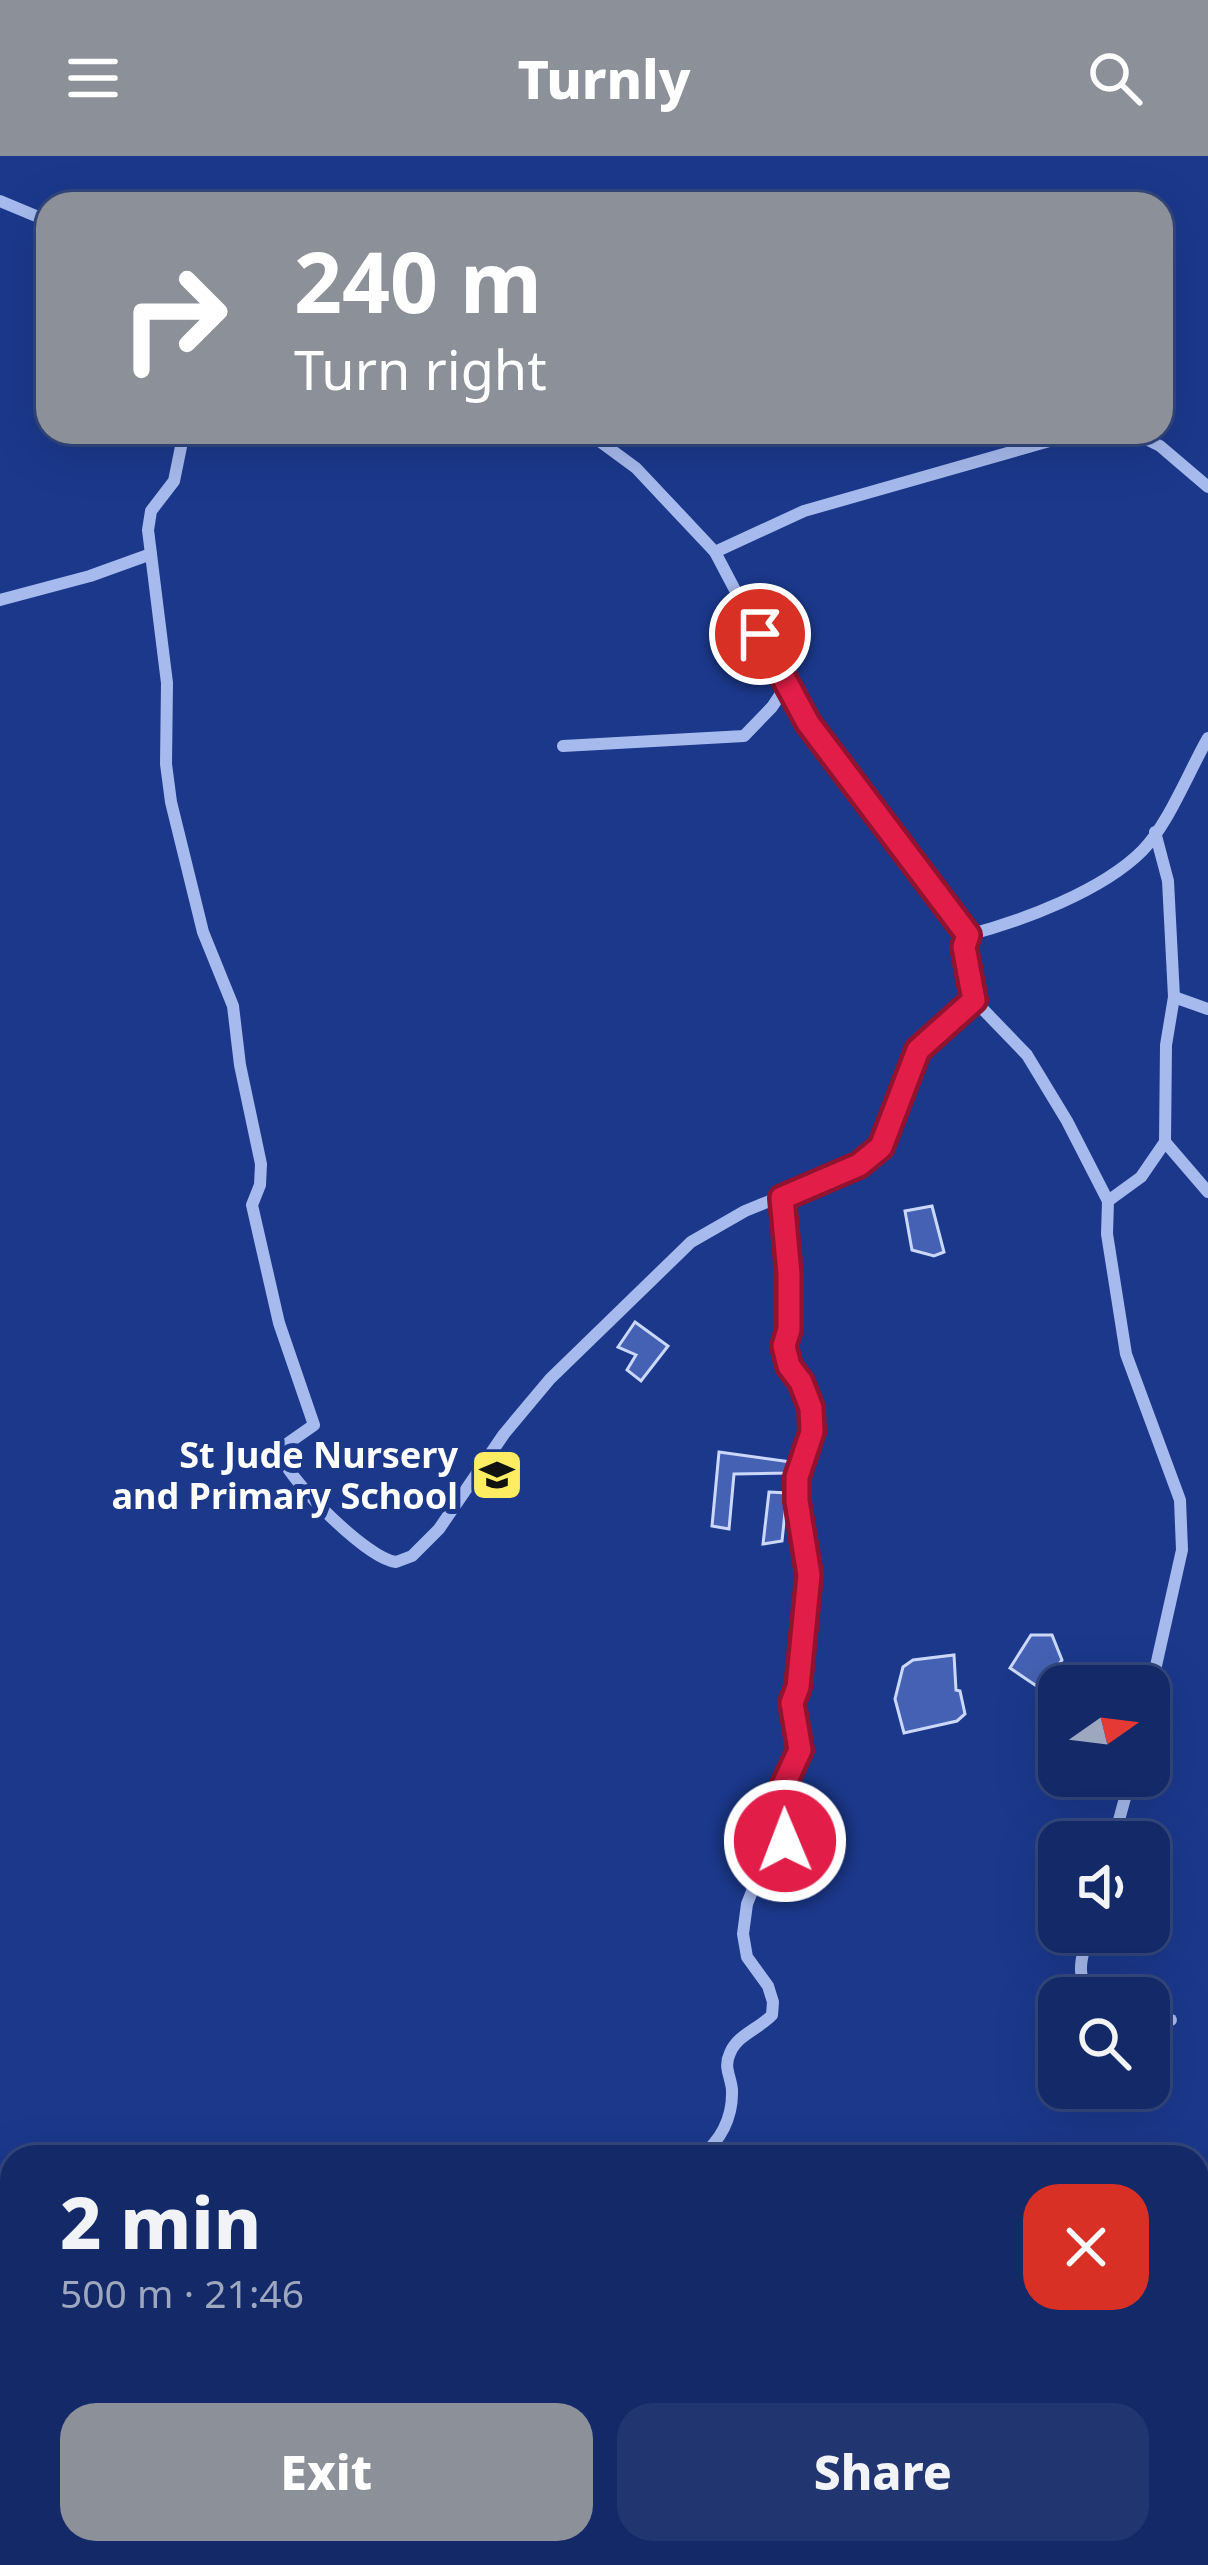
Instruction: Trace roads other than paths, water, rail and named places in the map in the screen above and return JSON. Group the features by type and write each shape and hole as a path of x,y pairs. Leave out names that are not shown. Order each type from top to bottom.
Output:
{"street":[{"path":"0,201 36,216"},
{"path":"182,444 174,482 150,514 167,683 166,764 203,932 233,1006 261,1164 260,1185 252,1204 279,1323 314,1425 284,1446 282,1458 339,1523 385,1561 412,1556 439,1529 504,1434 550,1379 628,1300 704,1233 745,1211 859,1165 881,1147 918,1050 974,1000"},
{"path":"603,444 636,468 715,552 786,686 868,808 968,935"},
{"path":"715,552 804,511 1039,444"},
{"path":"1156,444 1208,487"},
{"path":"0,600 151,554"},
{"path":"563,746 743,736 786,686"},
{"path":"968,935 1008,925 1124,867 1146,848 1208,739"},
{"path":"1108,1201 1141,1177 1165,1142 1166,1045 1174,997 1168,881 1155,832"},
{"path":"968,935 964,947 974,1000 1027,1055 1108,1201 1107,1234 1126,1354 1180,1500 1182,1550 1156,1665"},
{"path":"1174,997 1208,1009"},
{"path":"1165,1142 1208,1192"},
{"path":"714,2145 728,2119 730,2050 772,2015 768,1985 747,1957 746,1904 753,1889 781,1867 785,1841 780,1793 800,1750 792,1703 798,1687 809,1575 797,1477 812,1432 811,1408 784,1346 789,1329 789,1274 782,1198"}],"place":[{"name":"St Jude Nursery and Primary School","path":"497,1475"}]}
